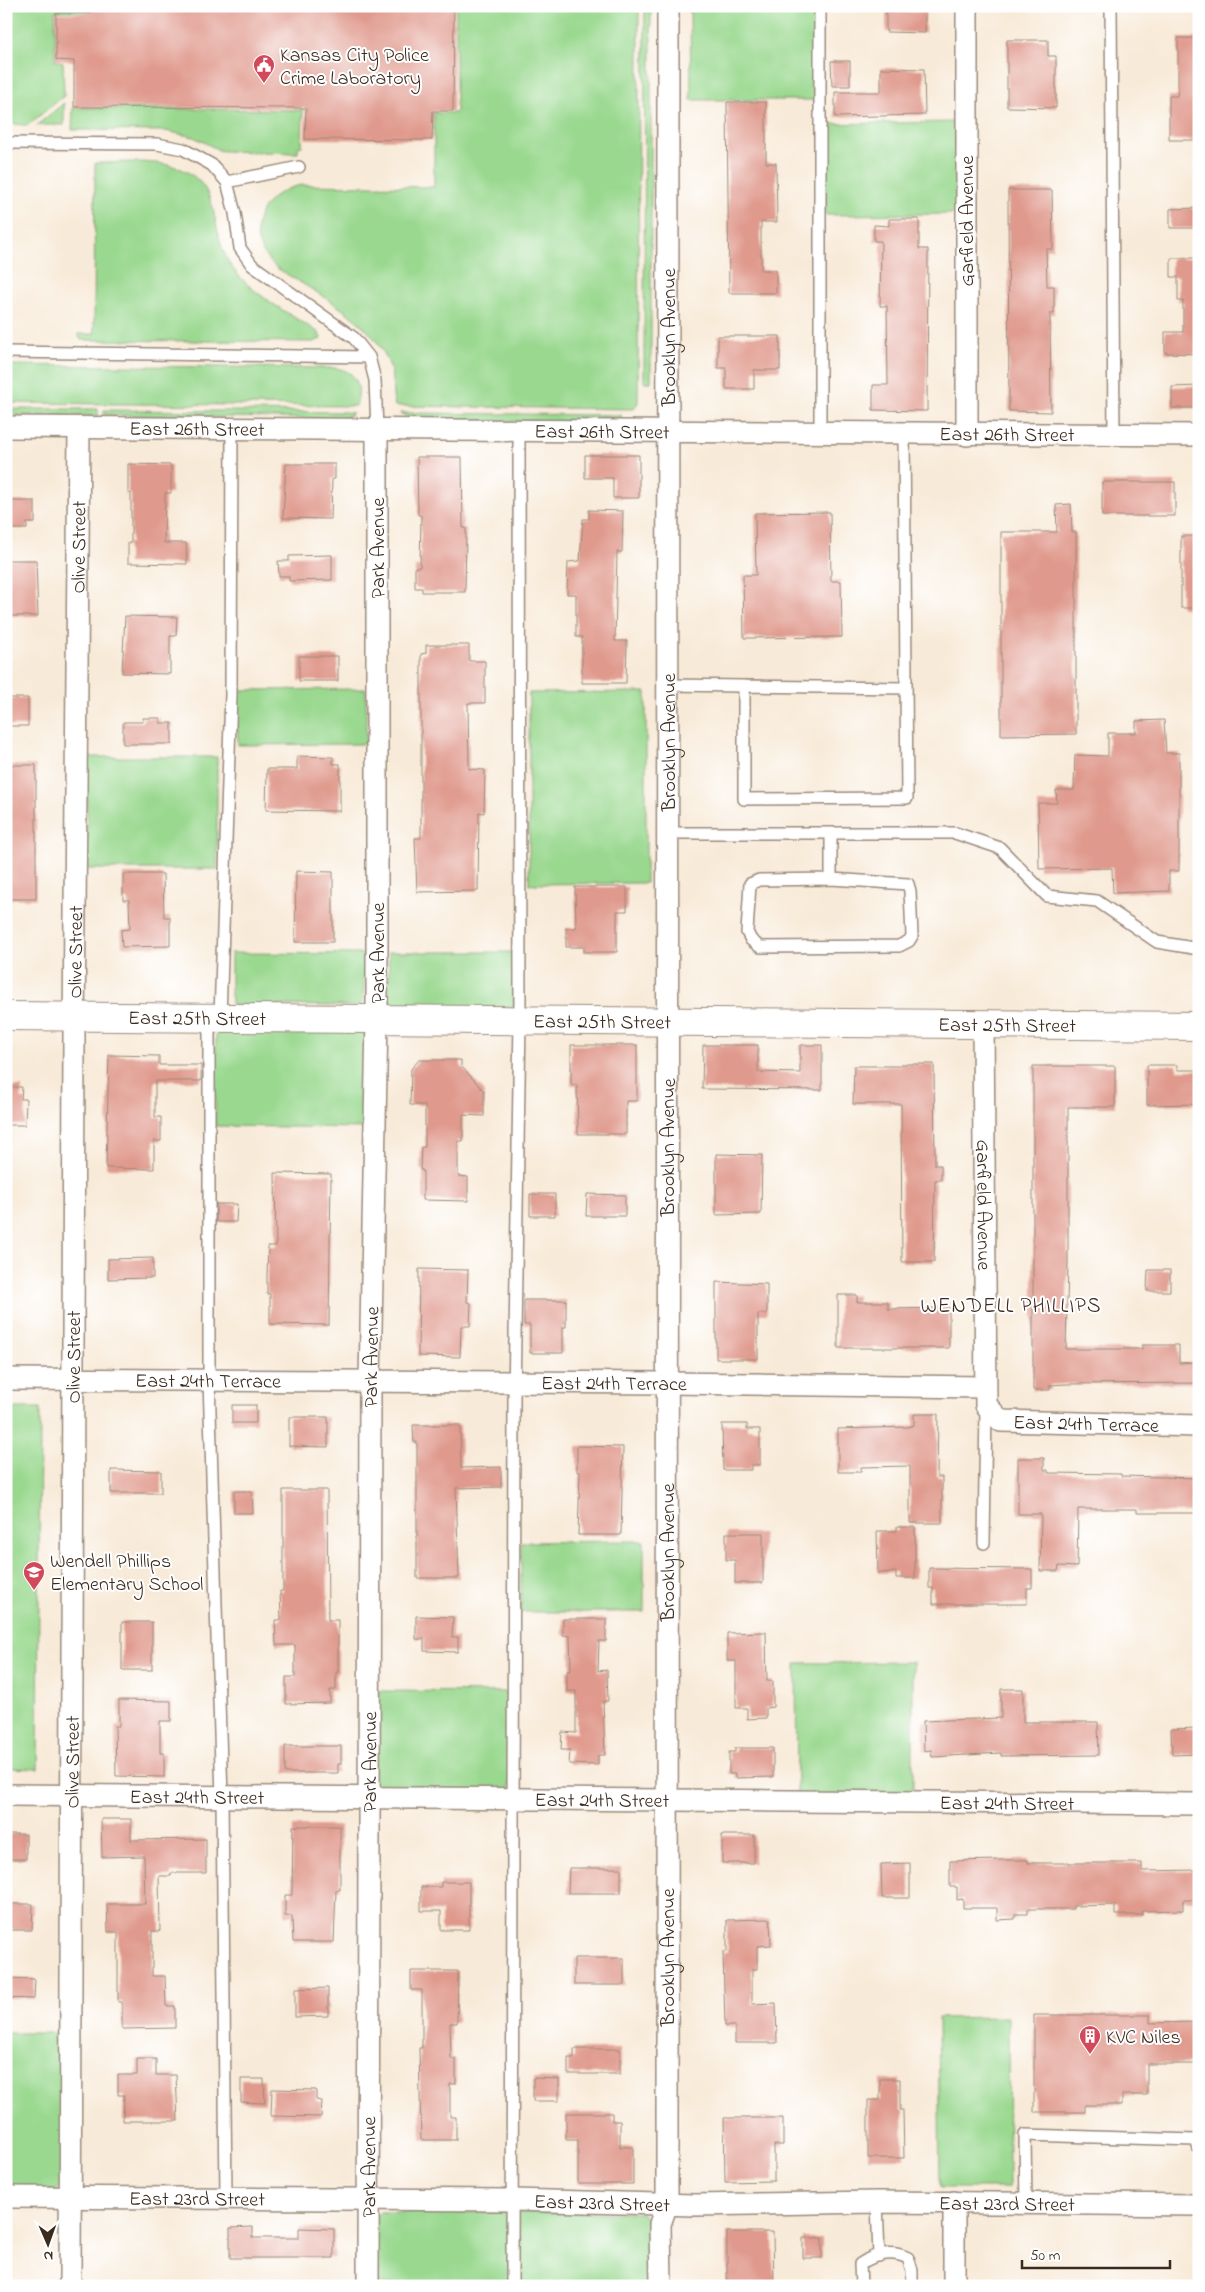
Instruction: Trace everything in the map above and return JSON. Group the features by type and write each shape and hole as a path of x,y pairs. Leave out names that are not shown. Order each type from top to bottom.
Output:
{"street":[{"name":"Brooklyn Avenue","path":"660,2286 660,2224 667,2204 666,685 668,6"},
{"name":"Garfield Avenue","path":"967,6 967,435"},
{"name":"East 26th Street","path":"6,427 232,430 519,430 904,435 1199,435"},
{"name":"Olive Street","path":"70,2286 74,1016 79,428"},
{"name":"Park Avenue","path":"368,2286 367,1799 370,1381 377,1020 377,429"},
{"name":"East 25th Street","path":"6,1016 1199,1026"},
{"name":"Garfield Avenue","path":"983,1023 986,1396"},
{"name":"East 24th Terrace","path":"6,1379 666,1383 986,1396 1001,1420 1199,1426"},
{"name":"East 24th Street","path":"6,1795 1199,1804"},
{"name":"East 23rd Street","path":"6,2197 513,2200 694,2205 877,2202 1199,2205"},
{"path":"954,2202 954,2286"}],"lane":[{"path":"820,6 820,433"},
{"path":"1111,6 1114,435"},
{"path":"6,143 157,144 183,149 212,165 227,182 235,213 240,248 252,265 354,338 369,357 375,380 377,429"},
{"path":"227,182 298,167"},
{"path":"6,352 369,357"},
{"path":"226,2198 222,1797 209,1380 214,1017 231,694 232,430"},
{"path":"512,2286 514,1383 520,1020 519,430"},
{"path":"744,686 744,799 908,798 904,435"},
{"path":"666,685 906,688"},
{"path":"667,833 954,833 1000,848 1047,896 1097,901 1157,942 1199,949"},
{"path":"831,833 831,879"},
{"path":"831,879 908,884 912,936 909,941 899,946 760,947 751,940 747,932 750,884 759,880 831,879"},
{"path":"984,1543 986,1396"},
{"path":"1026,2204 1025,2135 1196,2140 1199,2149"},
{"path":"877,2202 879,2256"},
{"path":"861,2286 860,2264 868,2259 899,2253 908,2258 912,2270 912,2286"}],"green space":[{"path":"6,6 90,6 90,12 55,11 55,61 63,62 64,96 28,125 6,124"},
{"path":"456,6 639,6 638,403 633,409 395,406 389,364 381,348 370,334 357,320 341,308 277,268 266,256 259,244 257,231 259,218 265,207 274,197 286,190 302,185 434,187 434,113 456,113"},
{"path":"645,6 651,6 651,382 644,382"},
{"path":"690,6 815,6 816,100 691,100"},
{"path":"64,103 64,125 37,125"},
{"path":"73,108 303,110 302,146 298,147 298,153 221,151 194,137 166,131 72,130"},
{"path":"955,122 956,214 826,215 825,124"},
{"path":"131,162 166,165 182,169 196,178 206,191 213,209 223,249 234,270 262,296 319,333 321,339 313,342 81,340 78,334 94,334 95,163"},
{"path":"6,365 335,368 348,372 353,376 358,386 358,399 356,406 6,403"},
{"path":"6,409 98,409 98,416 6,415"},
{"path":"104,410 353,413 348,417 337,419 104,415"},
{"path":"400,413 621,415 621,422 412,420"},
{"path":"366,689 366,744 238,745 237,690"},
{"path":"646,692 646,883 529,884 529,693"},
{"path":"87,757 217,757 217,869 87,869"},
{"path":"389,952 514,952 514,1008 398,1007 392,1004 388,998"},
{"path":"231,953 365,954 363,1003 358,1006 231,1005"},
{"path":"216,1029 361,1031 366,1037 366,1128 215,1126"},
{"path":"6,1408 40,1408 38,1769 6,1768"},
{"path":"644,1541 644,1612 521,1612 521,1542"},
{"path":"913,1662 913,1794 797,1795 796,1663"},
{"path":"374,1691 510,1692 510,1792 373,1790"},
{"path":"1008,2017 1009,2188 940,2188 938,2018"},
{"path":"6,2033 64,2033 64,2184 56,2191 6,2190"},
{"path":"380,2212 641,2213 648,2219 648,2285 376,2284 376,2216"}],"building":[{"name":"Kansas City Police Crime Laboratory","path":"91,6 454,6 453,111 433,111 432,140 305,139 306,108 74,107 74,61 56,60 56,13 90,13"},
{"path":"886,11 925,12 925,33 886,32"},
{"path":"1178,38 1199,38 1199,140 1169,140 1169,96 1177,96 1178,90"},
{"path":"1007,40 1048,40 1048,56 1056,56 1056,108 1007,107"},
{"path":"831,61 850,61 850,86 832,86"},
{"path":"881,68 924,69 925,115 835,117 835,92 881,92"},
{"path":"727,102 766,102 766,163 776,163 777,222 761,222 761,270 776,270 776,293 729,293"},
{"path":"1008,190 1052,190 1053,249 1046,249 1047,286 1054,286 1054,314 1050,314 1051,412 1009,411"},
{"path":"1199,208 1199,228 1170,228 1170,209"},
{"path":"889,219 919,219 919,249 928,249 927,411 873,410 873,385 888,385 887,306 880,306 881,241 874,241 874,225 889,226"},
{"path":"1171,258 1199,258 1199,354 1165,353 1165,332 1183,332 1183,301 1178,301 1178,277 1171,277"},
{"path":"718,336 780,336 780,370 754,370 754,389 726,389 726,368 718,368"},
{"path":"1199,386 1199,408 1172,408 1172,387"},
{"path":"585,455 639,455 639,498 613,498 613,478 585,478"},
{"path":"417,457 462,457 463,528 466,528 465,592 422,592 422,588 415,588 415,567 420,567 421,515 418,515"},
{"path":"128,464 171,465 171,493 165,493 164,543 186,543 187,564 128,563 128,543 131,543 131,493 128,493"},
{"path":"286,464 335,464 335,479 332,479 331,519 283,518"},
{"path":"1102,482 1175,482 1175,516 1102,516"},
{"path":"6,501 35,501 35,523 27,523 27,529 12,529 12,525 6,525"},
{"path":"1071,504 1072,532 1076,532 1076,734 1001,735 1001,532 1057,532 1056,505"},
{"path":"589,510 623,511 622,552 617,552 615,641 627,641 626,683 582,683 582,637 576,637 576,594 567,594 568,562 580,561 583,519 589,519"},
{"path":"830,512 831,581 841,581 842,637 744,638 743,575 756,575 755,513"},
{"path":"1181,536 1199,536 1199,608 1181,608"},
{"path":"332,555 332,580 289,581 289,576 279,576 278,561 289,561 289,556"},
{"path":"6,560 36,560 38,616 6,616"},
{"path":"125,616 177,617 176,636 170,636 170,674 122,673"},
{"path":"426,645 469,645 469,661 485,661 485,703 468,703 469,769 485,770 484,813 479,812 478,891 417,892 415,838 421,838 421,654 426,653"},
{"path":"299,656 338,656 338,681 299,681"},
{"path":"6,698 28,698 28,726 6,726"},
{"path":"143,718 160,718 160,723 172,723 172,744 123,744 123,722 143,722"},
{"path":"1164,720 1166,753 1179,753 1179,871 1169,871 1169,891 1113,893 1112,868 1039,869 1038,803 1057,803 1056,790 1074,790 1075,755 1108,756 1108,733 1136,733 1136,721"},
{"path":"297,756 333,757 333,764 340,764 340,811 266,810 267,769 297,769"},
{"path":"6,765 36,765 36,899 6,899"},
{"path":"296,871 333,872 333,942 295,942"},
{"path":"123,874 163,874 164,917 170,917 170,946 122,947 121,930 130,929 129,900 123,900"},
{"path":"575,887 627,887 627,911 617,911 617,952 584,952 584,947 566,947 566,928 576,928"},
{"path":"571,1045 637,1045 637,1101 626,1101 626,1134 578,1134 577,1085 571,1085"},
{"path":"703,1045 758,1045 758,1072 800,1073 800,1045 822,1045 822,1090 702,1089"},
{"path":"109,1055 159,1056 159,1065 201,1065 201,1081 155,1081 155,1117 161,1117 161,1141 154,1141 154,1169 106,1168"},
{"path":"419,1060 461,1060 461,1066 484,1091 484,1116 463,1115 463,1141 458,1141 458,1176 468,1177 468,1201 423,1200 423,1170 420,1170 421,1147 425,1147 425,1105 410,1105 411,1069"},
{"path":"901,1064 934,1064 935,1165 941,1165 941,1180 935,1180 934,1262 902,1262 901,1104 853,1104 854,1066 901,1066"},
{"path":"1147,1065 1177,1065 1177,1070 1199,1070 1199,1104 1147,1105"},
{"path":"1033,1066 1115,1066 1115,1107 1068,1107 1066,1349 1142,1349 1142,1345 1179,1345 1179,1363 1199,1362 1199,1383 1066,1384 1050,1385 1050,1390 1033,1390"},
{"path":"6,1087 22,1087 21,1099 26,1099 25,1125 6,1125"},
{"path":"716,1154 762,1155 761,1214 716,1215"},
{"path":"275,1173 331,1174 329,1325 270,1324 270,1294 267,1294 267,1276 268,1246 276,1246"},
{"path":"530,1194 555,1194 555,1216 530,1216"},
{"path":"587,1194 625,1195 625,1216 586,1216"},
{"path":"216,1204 237,1204 236,1222 216,1222"},
{"path":"153,1258 153,1278 108,1279 108,1259"},
{"path":"419,1269 468,1270 467,1302 471,1303 470,1326 461,1326 460,1357 418,1356"},
{"path":"1148,1270 1170,1270 1170,1291 1147,1291"},
{"path":"716,1282 767,1284 767,1314 758,1314 758,1359 716,1359"},
{"path":"838,1295 857,1295 857,1302 888,1302 888,1309 949,1308 949,1348 838,1348"},
{"path":"524,1300 566,1300 566,1327 563,1327 563,1353 530,1353 530,1325 524,1325"},
{"path":"232,1405 256,1405 256,1423 232,1423"},
{"path":"914,1414 938,1414 937,1477 942,1477 942,1523 910,1523 910,1466 861,1467 861,1472 838,1472 838,1429 908,1427 914,1425"},
{"path":"289,1417 328,1417 328,1447 289,1446"},
{"path":"722,1424 747,1424 747,1429 760,1429 760,1465 751,1465 751,1470 723,1470"},
{"path":"413,1425 460,1425 461,1468 501,1467 501,1487 456,1488 459,1578 417,1578 417,1442 414,1442"},
{"path":"577,1446 623,1447 621,1535 578,1535 580,1472 577,1472"},
{"path":"1018,1458 1044,1458 1044,1470 1048,1470 1048,1473 1199,1478 1199,1513 1137,1513 1137,1509 1078,1509 1077,1567 1059,1566 1058,1571 1040,1571 1041,1514 1018,1514"},
{"path":"111,1470 161,1471 161,1493 111,1493"},
{"path":"283,1490 327,1490 328,1620 338,1620 338,1672 336,1672 336,1690 330,1690 330,1703 286,1704 286,1677 295,1677 295,1645 276,1645 275,1620 281,1620 280,1591 283,1591"},
{"path":"234,1491 252,1491 253,1513 234,1513"},
{"path":"897,1527 915,1527 915,1578 896,1578 896,1572 878,1573 877,1531 897,1531"},
{"path":"726,1533 763,1533 763,1583 735,1583 735,1560 726,1560"},
{"path":"929,1568 1032,1569 1032,1588 1027,1588 1027,1604 933,1604 933,1588 929,1588"},
{"path":"416,1616 453,1617 452,1637 458,1637 458,1652 424,1651 424,1639 416,1639"},
{"path":"563,1619 606,1619 606,1641 599,1641 598,1671 607,1670 608,1701 603,1701 605,1755 598,1755 598,1765 569,1764 570,1750 561,1750 562,1732 576,1733 576,1691 567,1691 567,1671 571,1671 570,1636 563,1635"},
{"path":"122,1622 152,1622 152,1670 122,1670"},
{"path":"766,1632 767,1681 773,1681 773,1707 766,1708 766,1718 747,1719 747,1708 736,1708 736,1661 727,1661 727,1633"},
{"path":"1001,1689 1023,1689 1023,1722 1098,1722 1099,1755 1001,1756 1001,1753 932,1757 931,1750 924,1751 923,1721 1001,1718"},
{"path":"119,1700 171,1701 171,1721 160,1721 160,1753 164,1753 164,1777 116,1776 115,1726 119,1726"},
{"path":"1199,1728 1199,1754 1172,1755 1171,1729"},
{"path":"285,1746 341,1746 341,1764 338,1764 338,1773 285,1773"},
{"path":"735,1748 773,1748 773,1777 735,1778 735,1774 729,1774 729,1752 735,1752"},
{"path":"101,1819 131,1819 131,1840 206,1839 206,1873 171,1873 171,1876 159,1876 160,1931 152,1931 152,1976 165,1976 166,2006 175,2006 175,2028 122,2029 122,2002 118,2002 118,1932 108,1932 107,1904 145,1904 144,1856 102,1857"},
{"path":"293,1826 340,1826 340,1890 336,1890 334,1942 293,1942 292,1916 285,1916 285,1895 292,1895"},
{"path":"6,1834 26,1834 26,1859 6,1859"},
{"path":"722,1835 754,1835 754,1863 722,1863"},
{"path":"1028,1860 1028,1863 1142,1863 1142,1871 1199,1870 1199,1900 1183,1900 1183,1910 1142,1911 1142,1915 1115,1915 1115,1905 1073,1906 1073,1909 1028,1909 1028,1914 1015,1914 1015,1919 997,1920 997,1908 963,1908 963,1899 957,1900 957,1887 950,1887 950,1861"},
{"path":"910,1863 910,1898 882,1898 881,1864"},
{"path":"569,1868 621,1868 621,1893 568,1893"},
{"path":"441,1882 469,1882 469,1930 441,1930 441,1911 421,1911 421,1887 441,1887"},
{"path":"6,1904 33,1904 32,1930 6,1930"},
{"path":"770,1919 771,1945 757,1946 757,1969 752,1970 752,2004 776,2003 777,2043 735,2043 735,2026 725,2026 723,1952 727,1952 727,1920"},
{"path":"574,1958 624,1958 624,1985 574,1985"},
{"path":"411,1971 458,1971 457,2023 450,2023 451,2059 456,2059 456,2084 450,2084 450,2117 456,2117 456,2140 421,2140 419,2048 422,2048 422,1990 411,1990"},
{"path":"6,1978 35,1979 34,1999 6,1998"},
{"path":"328,1988 328,2016 295,2017 295,1989"},
{"name":"KVC Niles","path":"1034,2015 1150,2015 1150,2023 1199,2022 1199,2064 1147,2064 1147,2095 1122,2095 1122,2105 1085,2105 1085,2112 1034,2112"},
{"path":"574,2049 620,2049 620,2074 568,2074 568,2058 574,2058"},
{"path":"137,2059 156,2059 156,2075 176,2075 178,2121 123,2121 124,2095 118,2095 118,2075 137,2075"},
{"path":"533,2078 559,2079 559,2101 533,2101"},
{"path":"241,2079 264,2079 265,2103 241,2102"},
{"path":"880,2079 900,2079 900,2110 903,2110 904,2158 868,2158 868,2100 880,2100"},
{"path":"272,2089 316,2090 316,2100 322,2101 321,2117 271,2116"},
{"path":"566,2113 612,2113 612,2121 620,2121 620,2147 633,2147 633,2184 578,2184 578,2140 566,2140"},
{"path":"724,2118 783,2118 783,2145 774,2145 774,2181 725,2182"},
{"path":"253,2227 253,2238 299,2238 299,2228 334,2229 334,2258 230,2258 230,2228"},
{"path":"727,2232 773,2232 774,2286 727,2286"},
{"path":"803,2238 822,2238 822,2258 803,2258"}],"place":[{"name":"Kansas City Police Crime Laboratory","path":"264,84"},
{"name":"Wendell Phillips Elementary School","path":"34,1591"},
{"name":"KVC Niles","path":"1090,2055"}],"district":[{"name":"WENDELL PHILLIPS","path":"1011,1305"}]}
